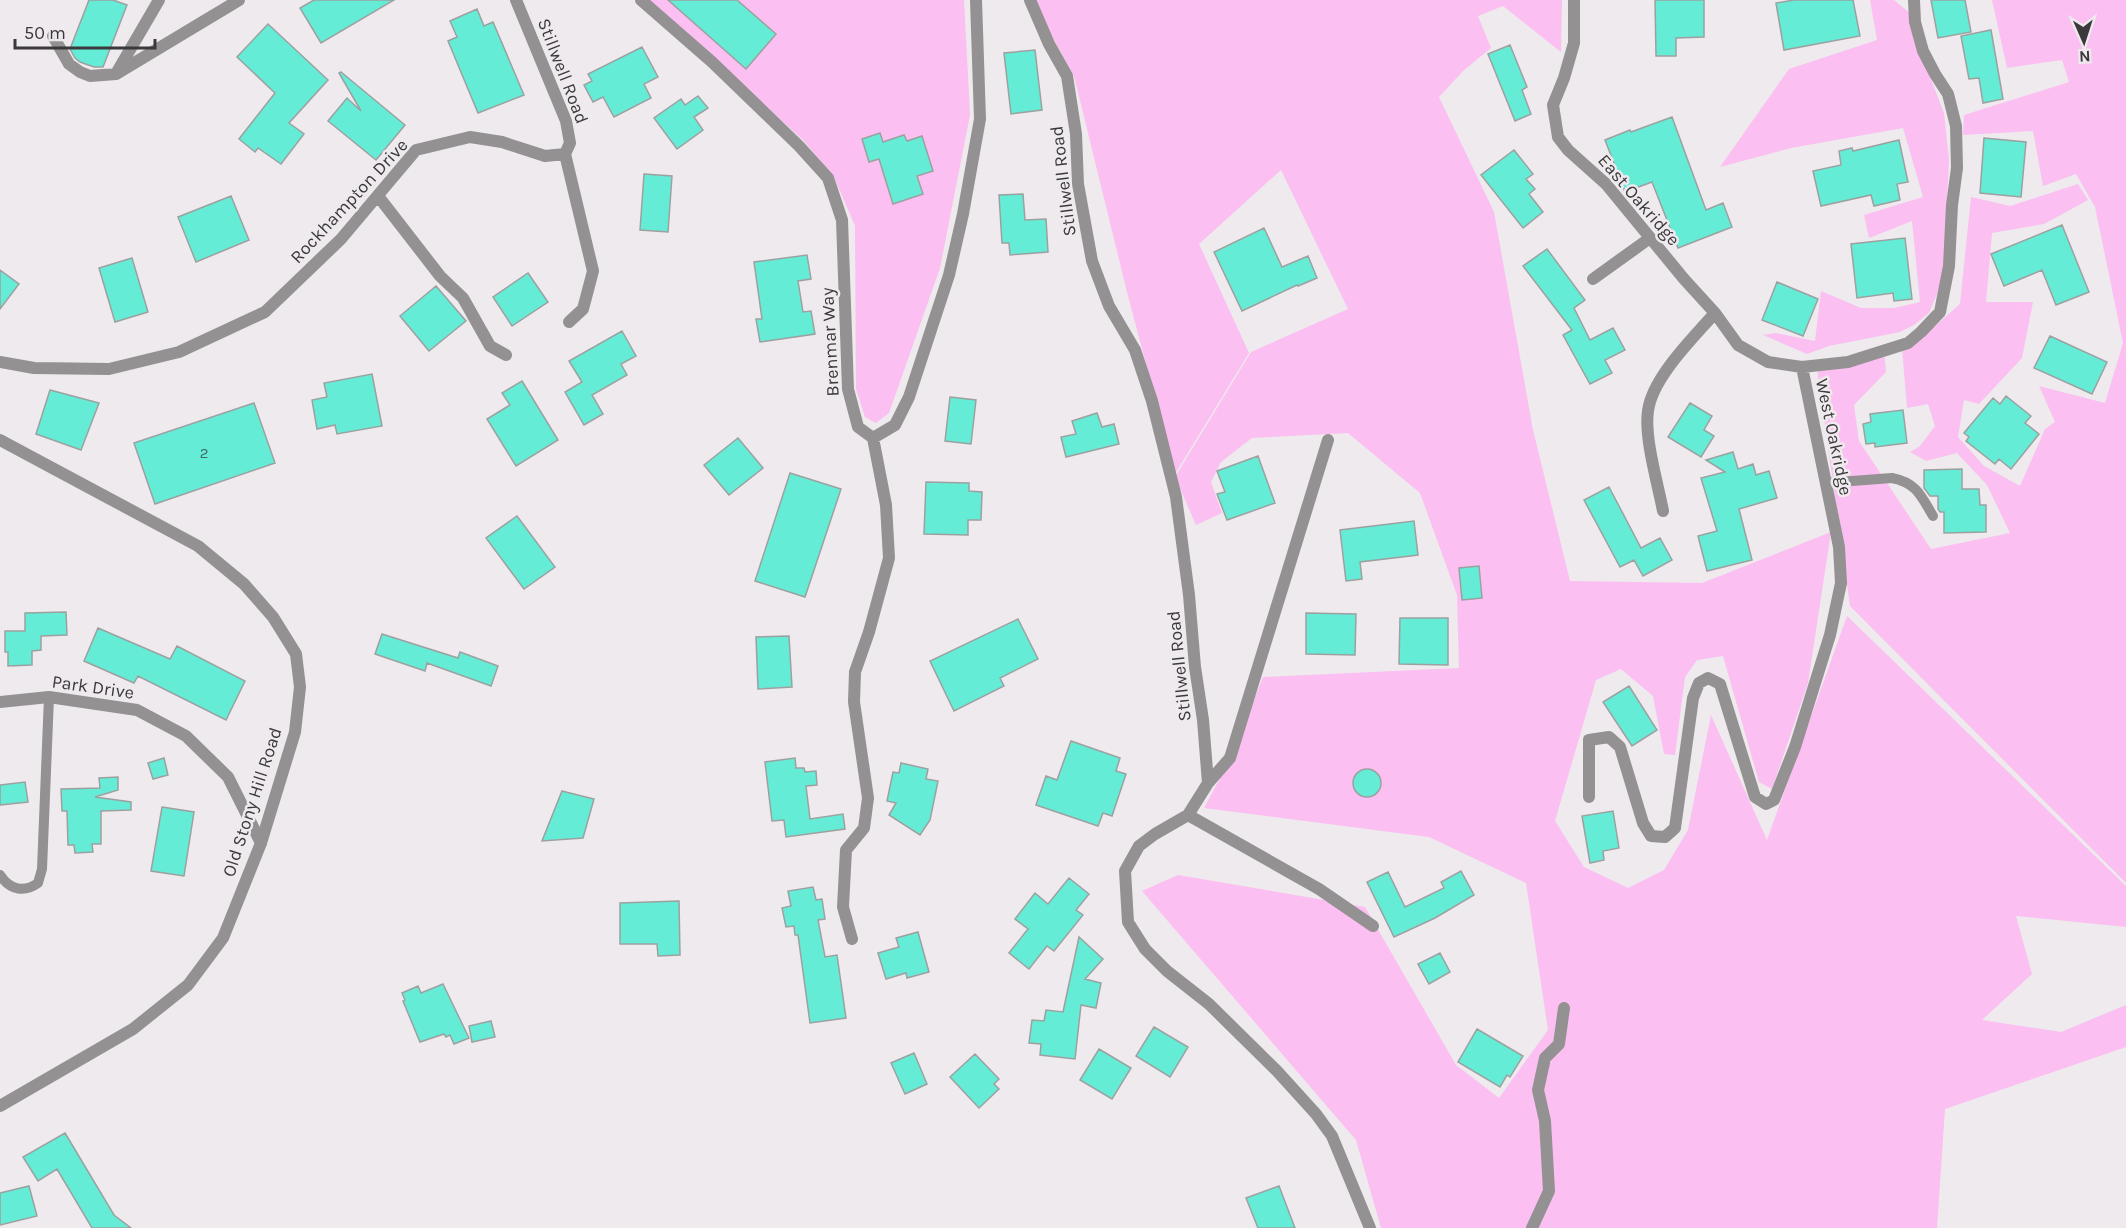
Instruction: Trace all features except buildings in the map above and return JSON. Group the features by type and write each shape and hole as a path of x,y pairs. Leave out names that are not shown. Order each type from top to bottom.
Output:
{"street":[{"path":"116,74 159,0"},
{"path":"53,36 69,64 80,72 90,76 116,74 239,0"},
{"name":"Stillwell Road","path":"516,0 566,121 570,142 565,154 593,271 583,309 569,322"},
{"name":"Brenmar Way","path":"641,0 712,62 799,146 828,178 842,220 848,389 858,427 873,438"},
{"path":"852,939 843,907 846,850 864,828 868,798 854,702 855,672 890,558 886,505 873,438 895,425 909,397 949,275 963,214 980,118 976,0"},
{"name":"Stillwell Road","path":"1030,0 1049,44 1067,76 1076,134 1078,184 1092,261 1109,306 1135,351 1152,401 1176,497 1209,783"},
{"name":"East Oakridge","path":"1574,0 1574,43 1553,105 1558,137 1568,150 1606,184 1738,345 1768,362 1802,367"},
{"name":"West Oakridge","path":"1589,797 1589,740 1609,737 1620,747 1643,823 1651,836 1665,837 1675,828 1693,698 1698,683 1708,678 1720,684 1755,798 1766,804 1774,800 1795,747 1826,646 1841,583 1839,547 1802,367 1848,362 1908,343 1940,312 1949,266 1952,205 1957,168 1956,126 1948,94 1923,51 1910,1"},
{"name":"Rockhampton Drive","path":"0,362 34,368 109,369 179,352 265,312 340,239 416,150 470,137 502,142 545,156 565,154"},
{"path":"378,196 440,276 464,298 490,346 506,355"},
{"path":"1593,279 1650,238"},
{"path":"1663,511 1650,447 1648,410 1660,378 1714,313"},
{"name":"Old Stony Hill Road","path":"0,440 198,546 243,584 273,617 296,654 300,687 295,732 261,843 223,938 188,985 133,1029 0,1106"},
{"path":"1328,440 1230,758 1209,783 1188,816 1155,834 1139,846 1125,871 1128,922 1145,949 1167,971 1209,1004 1277,1071 1316,1114 1332,1136 1370,1228"},
{"name":"Park Drive","path":"0,702 49,697 137,710 186,736 228,777 261,843"},
{"path":"1188,816 1319,889 1373,926"},
{"path":"1532,1228 1549,1191 1545,1121 1538,1090 1545,1059 1560,1044 1563,1008"}],"lane":[{"path":"1825,483 1892,478 1902,480 1911,484 1918,491 1933,516"},
{"path":"0,875 6,884 17,889 31,888 38,883 42,869 49,697"}],"shaded area":[{"path":"648,0 964,0 970,115 940,268 889,413 876,423 865,417 856,389 855,226 834,177 803,140"},
{"path":"1032,0 1562,0 1561,52 1503,6 1478,16 1491,48 1463,71 1439,97 1494,212 1533,430 1570,581 1702,583 1831,532 1808,683 1772,789 1759,782 1723,656 1697,660 1685,677 1675,755 1664,754 1653,696 1621,669 1596,680 1555,821 1584,867 1628,888 1664,870 1688,830 1711,715 1767,840 1847,616 2126,886 2126,927 2016,916 2032,974 1982,1020 2061,1032 2126,1005 2126,1047 1945,1109 1937,1228 1381,1228 1356,1140 1142,891 1178,875 1365,907 1456,1065 1499,1098 1548,1030 1526,883 1429,837 1204,808 1233,754 1263,677 1459,668 1457,595 1420,493 1348,433 1252,438 1221,462 1211,482 1222,513 1196,525 1175,477 1251,352 1348,309 1281,170 1199,244 1249,353 1175,474 1074,76"},
{"path":"1870,0 1894,0 1911,14 1915,39 1944,113 1949,160 1944,264 1938,292 1929,313 1914,325 1900,332 1829,346 1807,354 1763,335 1775,333 1815,341 1821,291 1861,308 1894,308 1920,302 1912,221 1869,238 1864,215 1923,197 1903,128 1791,148 1720,167 1789,69 1877,40"},
{"path":"1992,0 2126,0 2126,883 1850,606 1817,368 1884,352 1886,372 1854,405 1859,441 1931,549 2010,533 1987,485 1957,453 1926,461 1910,452 1920,446 1935,426 1928,404 1907,408 1902,348 1916,343 1960,304 1971,197 2010,206 2078,184 2088,200 2044,224 1992,233 1986,302 2033,302 2022,358 1979,404 1964,400 1958,437 1984,466 2020,486 2045,429 2055,422 2039,386 2105,403 2123,343 2095,207 2076,174 2043,186 2033,131 1963,135 1964,115 2069,82 2062,60 2007,68"}]}
